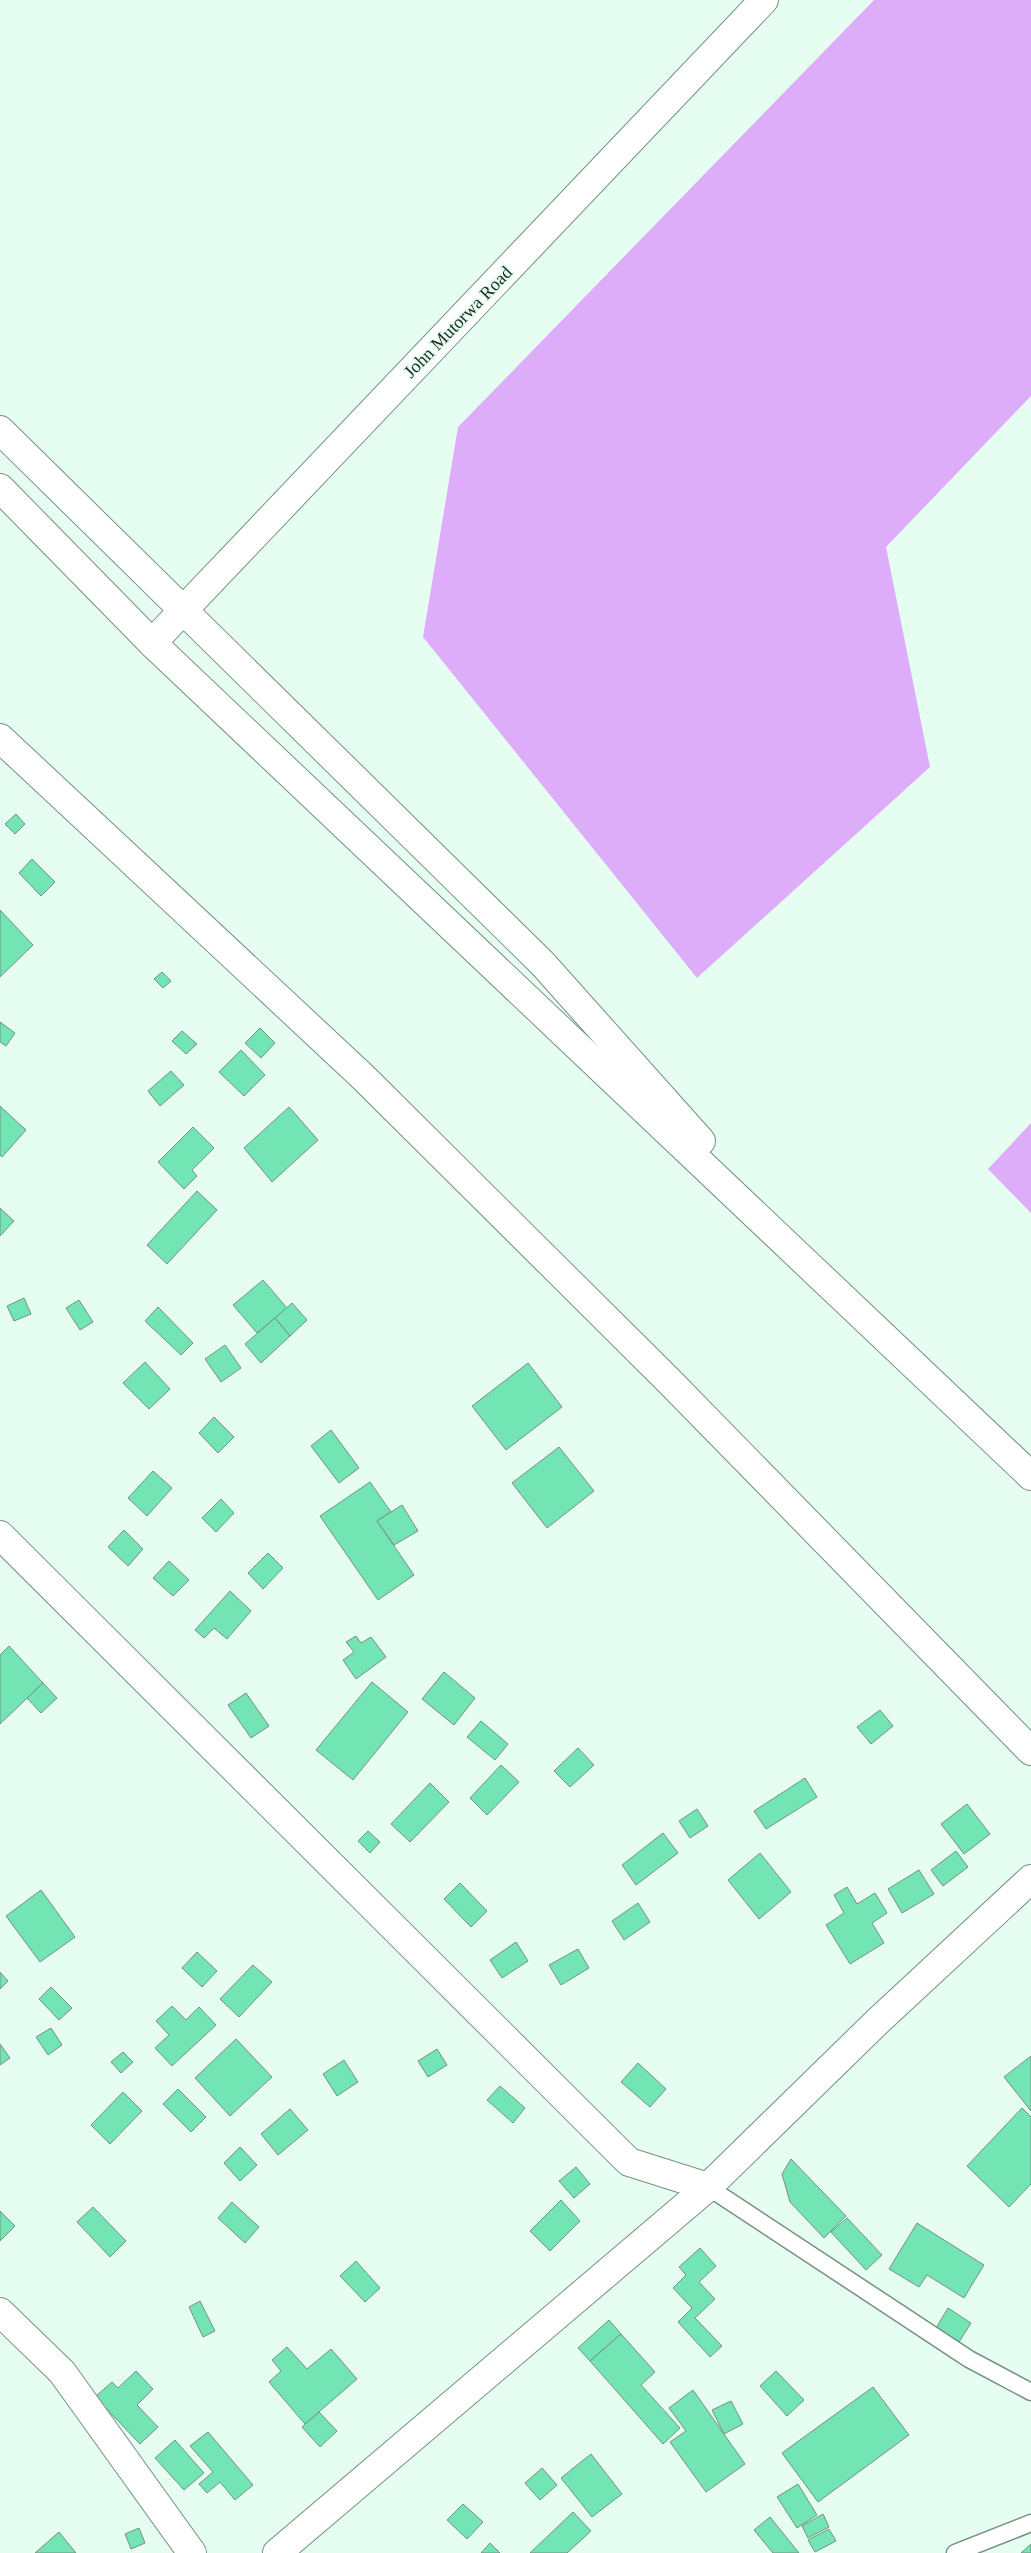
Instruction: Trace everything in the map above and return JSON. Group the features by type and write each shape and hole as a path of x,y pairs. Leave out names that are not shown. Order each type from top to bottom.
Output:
{"main road":[{"name":"John Mutorwa Road","path":"152,643 764,0"},
{"path":"0,430 543,964 824,1278"},
{"path":"0,488 152,643 1031,1476"},
{"path":"0,738 370,1084 669,1381 1031,1751"},
{"path":"0,1535 629,2162 708,2186"},
{"path":"277,2553 708,2186 878,2021 1031,1880"},
{"path":"0,2312 62,2372 192,2553"}],"lane":[{"path":"708,2186 969,2359 1031,2392"},
{"path":"955,2553 1031,2523"}],"shaded area":[{"path":"874,0 1031,0 1031,396 886,547 930,767 697,978 423,637 458,427"},
{"path":"1031,1123 1031,1213 988,1169"}],"building":[{"path":"16,814 25,824 15,834 5,824"},
{"path":"32,859 55,882 41,896 19,873"},
{"path":"0,910 33,945 0,977"},
{"path":"162,972 171,981 163,988 154,979"},
{"path":"0,1022 15,1033 6,1046 0,1042"},
{"path":"260,1028 275,1043 261,1058 245,1043"},
{"path":"182,1031 197,1044 186,1054 172,1041"},
{"path":"241,1050 265,1075 244,1096 219,1072"},
{"path":"171,1071 184,1085 160,1106 148,1091"},
{"path":"0,1106 26,1130 2,1157 0,1155"},
{"path":"289,1107 318,1140 272,1182 244,1148"},
{"path":"193,1127 214,1148 192,1170 197,1176 184,1189 158,1162"},
{"path":"197,1191 217,1210 167,1264 147,1245"},
{"path":"0,1208 14,1221 0,1236"},
{"path":"263,1280 287,1308 257,1333 233,1305"},
{"path":"24,1298 31,1314 14,1321 7,1306"},
{"path":"79,1300 93,1322 80,1330 66,1308"},
{"path":"292,1303 307,1320 290,1336 275,1318"},
{"path":"158,1307 193,1343 181,1355 145,1321"},
{"path":"275,1318 290,1336 261,1363 245,1344"},
{"path":"225,1345 241,1368 221,1382 205,1359"},
{"path":"145,1362 170,1389 149,1409 123,1383"},
{"path":"528,1363 562,1407 506,1450 472,1406"},
{"path":"214,1417 234,1437 218,1453 199,1433"},
{"path":"331,1430 359,1468 339,1483 311,1446"},
{"path":"559,1447 594,1491 547,1528 512,1483"},
{"path":"153,1471 172,1488 147,1516 128,1498"},
{"path":"370,1482 391,1512 377,1521 414,1575 378,1600 320,1516"},
{"path":"221,1499 234,1513 216,1532 202,1518"},
{"path":"402,1505 418,1531 394,1545 377,1521"},
{"path":"124,1530 143,1549 128,1566 108,1547"},
{"path":"268,1553 283,1568 263,1589 248,1573"},
{"path":"169,1561 189,1580 173,1596 153,1578"},
{"path":"230,1591 251,1611 227,1639 214,1628 204,1638 195,1630"},
{"path":"356,1636 361,1643 371,1637 386,1657 356,1679 343,1660 354,1652 346,1642"},
{"path":"9,1646 43,1683 0,1724 0,1655"},
{"path":"444,1672 475,1698 454,1725 422,1699"},
{"path":"372,1682 408,1712 353,1780 316,1750"},
{"path":"43,1683 57,1698 41,1713 27,1698"},
{"path":"246,1693 269,1726 251,1738 228,1705"},
{"path":"880,1710 893,1726 871,1744 857,1727"},
{"path":"481,1721 508,1744 495,1760 467,1737"},
{"path":"578,1748 594,1765 570,1787 554,1771"},
{"path":"501,1765 519,1782 487,1815 470,1798"},
{"path":"805,1778 817,1797 766,1829 754,1811"},
{"path":"430,1783 449,1802 410,1842 391,1824"},
{"path":"967,1804 990,1834 964,1854 941,1824"},
{"path":"697,1809 708,1826 690,1838 679,1821"},
{"path":"368,1831 380,1842 370,1853 358,1841"},
{"path":"663,1833 678,1853 636,1885 622,1865"},
{"path":"956,1851 968,1867 943,1886 931,1870"},
{"path":"760,1853 791,1892 759,1919 728,1880"},
{"path":"919,1870 934,1894 902,1913 888,1889"},
{"path":"460,1883 487,1911 471,1927 444,1899"},
{"path":"847,1887 857,1904 875,1893 887,1913 872,1923 884,1943 850,1964 826,1925 844,1913 834,1895"},
{"path":"41,1890 75,1937 40,1962 6,1916"},
{"path":"638,1903 650,1922 624,1940 612,1921"},
{"path":"516,1942 528,1961 502,1978 490,1960"},
{"path":"578,1949 589,1968 561,1985 549,1965"},
{"path":"197,1952 217,1971 202,1987 182,1968"},
{"path":"253,1965 272,1982 239,2017 220,1999"},
{"path":"0,1972 8,1981 0,1989"},
{"path":"51,1987 72,2008 59,2020 39,1999"},
{"path":"172,2006 186,2020 199,2007 216,2025 172,2066 155,2048 169,2035 156,2021"},
{"path":"51,2028 62,2045 48,2055 36,2037"},
{"path":"236,2039 272,2077 230,2116 195,2078"},
{"path":"0,2044 10,2058 0,2065"},
{"path":"437,2049 447,2065 428,2077 418,2061"},
{"path":"123,2052 133,2062 121,2073 111,2062"},
{"path":"1031,2056 1031,2111 1004,2077"},
{"path":"344,2060 358,2082 337,2096 323,2074"},
{"path":"638,2063 666,2089 650,2107 621,2082"},
{"path":"500,2086 525,2108 513,2123 487,2100"},
{"path":"178,2089 206,2117 191,2132 163,2104"},
{"path":"123,2092 142,2111 110,2144 91,2125"},
{"path":"1022,2108 1031,2117 1031,2184 1009,2207 967,2166"},
{"path":"290,2109 308,2130 278,2155 261,2134"},
{"path":"240,2147 257,2165 240,2181 224,2163"},
{"path":"791,2159 846,2216 824,2238 790,2202 782,2174"},
{"path":"576,2167 590,2184 574,2198 559,2181"},
{"path":"561,2200 580,2221 550,2251 530,2231"},
{"path":"232,2202 259,2227 245,2243 218,2218"},
{"path":"93,2207 126,2241 110,2257 77,2222"},
{"path":"0,2211 15,2226 0,2241"},
{"path":"847,2218 882,2255 866,2270 831,2232"},
{"path":"917,2223 984,2265 964,2298 927,2275 919,2287 889,2269"},
{"path":"700,2248 716,2266 699,2282 715,2299 695,2318 722,2346 710,2357 678,2322 692,2308 673,2288 686,2275 679,2267"},
{"path":"356,2261 380,2288 365,2302 340,2276"},
{"path":"200,2301 215,2331 203,2337 189,2307"},
{"path":"948,2308 971,2323 959,2342 936,2328"},
{"path":"609,2320 621,2334 590,2361 578,2348"},
{"path":"621,2334 655,2372 641,2385 680,2428 663,2444 590,2361"},
{"path":"287,2347 307,2369 331,2349 357,2379 305,2424 269,2382 281,2371 272,2360"},
{"path":"136,2371 153,2389 137,2405 158,2427 140,2444 95,2397 112,2382 118,2388"},
{"path":"776,2371 804,2400 787,2416 760,2386"},
{"path":"873,2387 909,2435 818,2502 782,2453"},
{"path":"693,2390 745,2464 706,2492 670,2442 686,2431 669,2408"},
{"path":"731,2401 743,2424 724,2434 712,2410"},
{"path":"319,2412 337,2431 320,2447 302,2427"},
{"path":"208,2432 253,2485 235,2500 220,2482 207,2493 199,2484 213,2472 190,2446"},
{"path":"175,2440 204,2473 184,2490 155,2458"},
{"path":"591,2454 622,2494 592,2517 561,2478"},
{"path":"542,2468 557,2485 540,2500 525,2483"},
{"path":"798,2484 817,2515 797,2528 777,2497"},
{"path":"463,2504 483,2522 467,2539 447,2520"},
{"path":"573,2512 591,2531 567,2553 530,2553"},
{"path":"823,2514 829,2527 808,2538 802,2526"},
{"path":"770,2517 799,2553 773,2553 754,2530"},
{"path":"139,2528 145,2543 131,2549 125,2534"},
{"path":"829,2529 836,2541 815,2552 808,2540"},
{"path":"59,2532 76,2553 35,2553"},
{"path":"490,2543 500,2553 481,2553"},
{"path":"1031,2544 1031,2553 1021,2553"}]}
